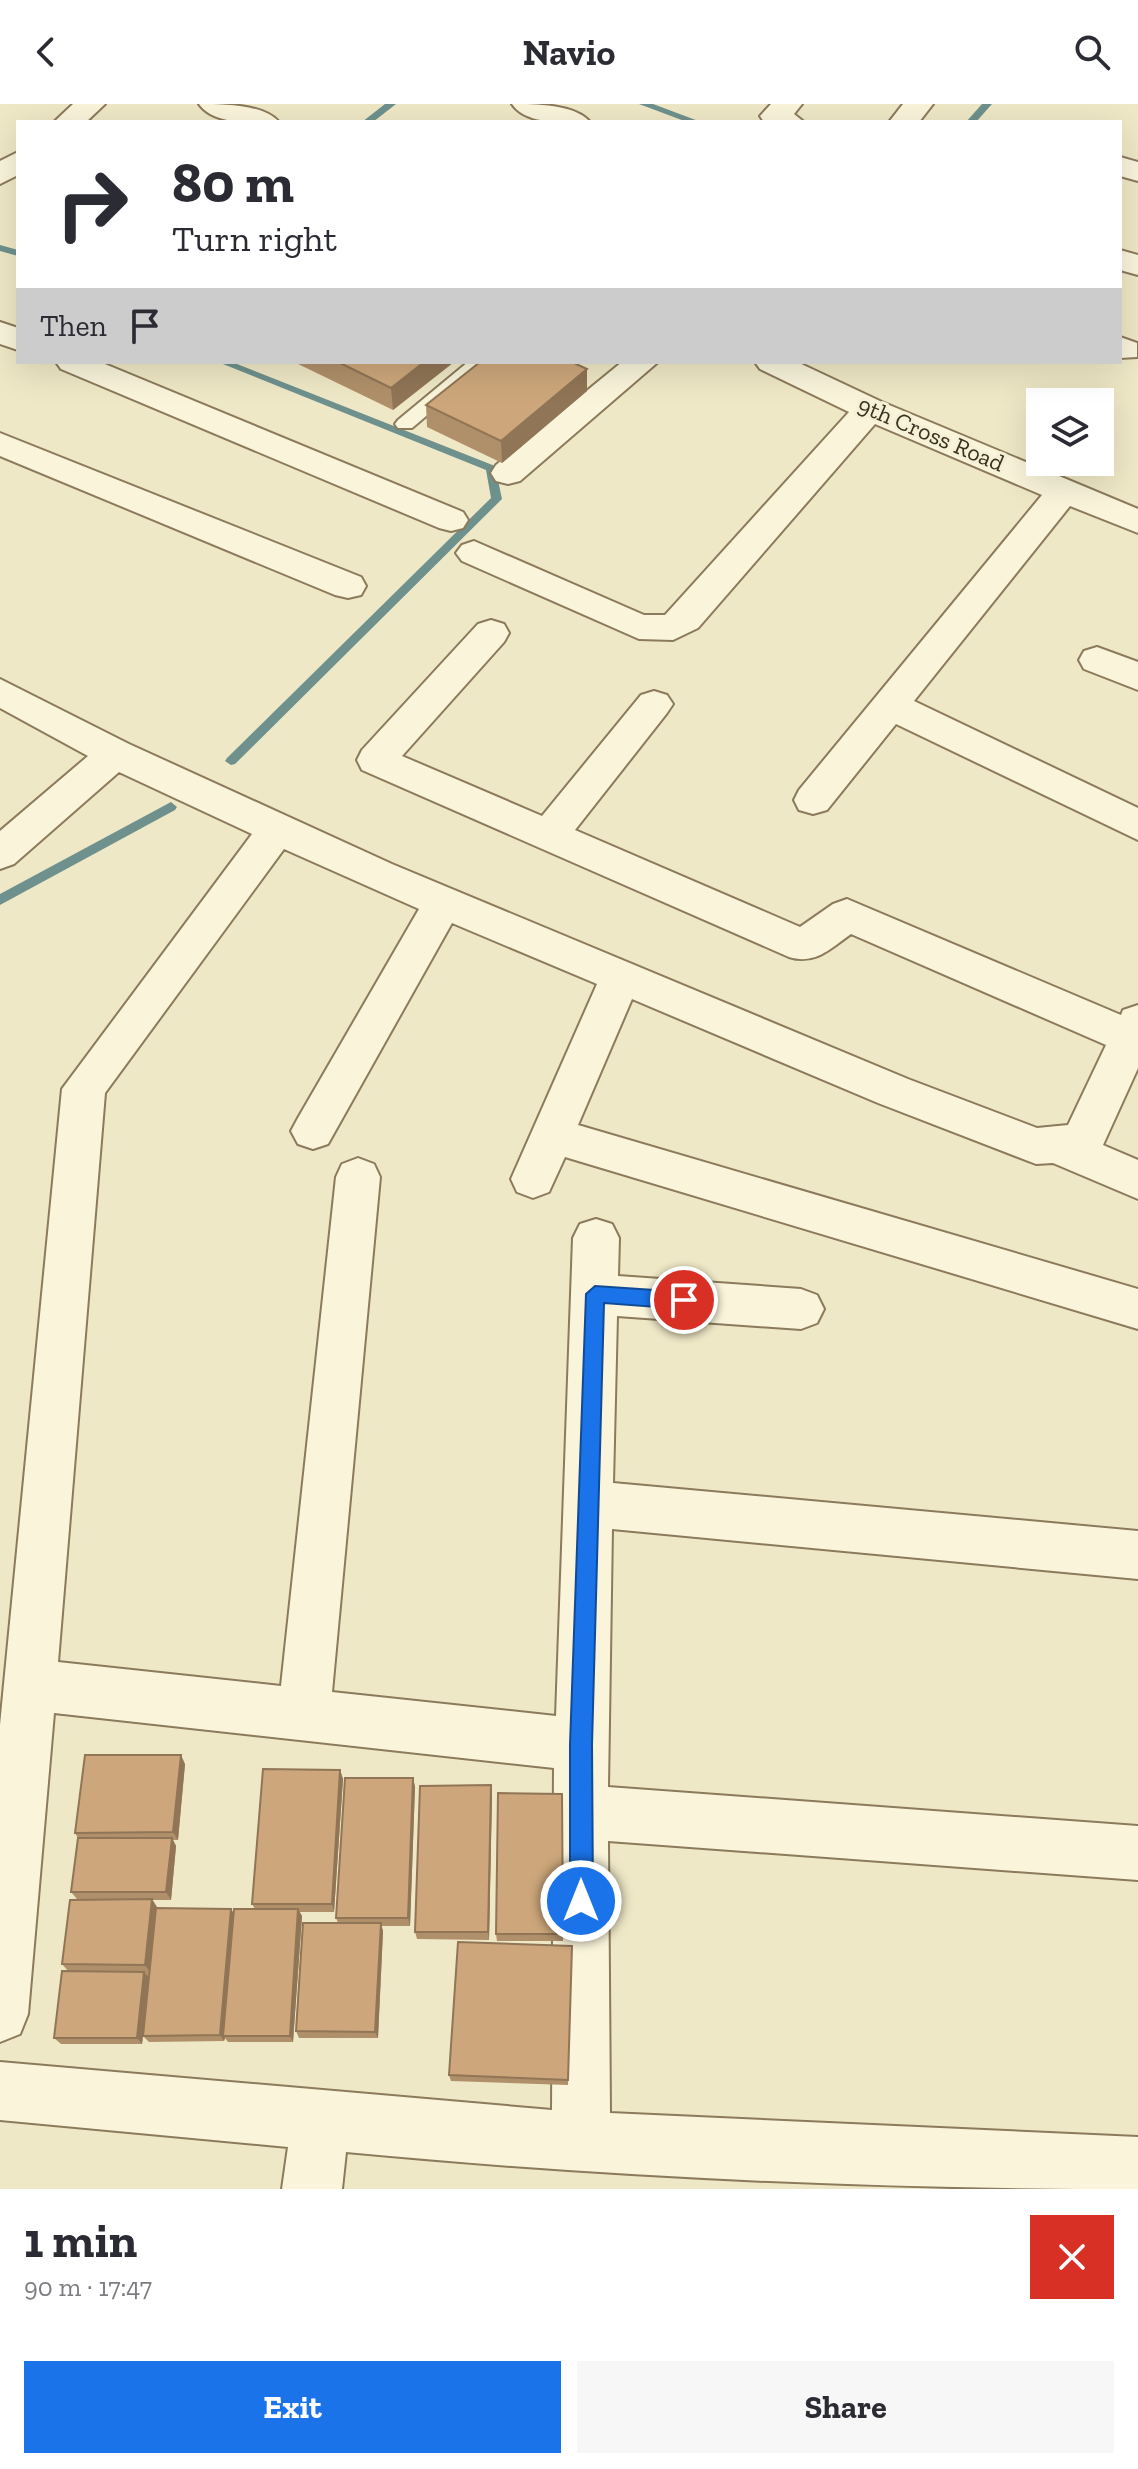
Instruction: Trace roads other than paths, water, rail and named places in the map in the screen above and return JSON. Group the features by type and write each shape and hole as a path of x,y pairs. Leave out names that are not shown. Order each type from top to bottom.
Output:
{"street":[{"path":"71,120 91,104"},
{"path":"526,104 570,120"},
{"path":"785,120 774,116 788,104"},
{"path":"905,120 919,104"},
{"path":"213,111 256,120"},
{"path":"0,175 16,163"},
{"path":"77,364 451,520"},
{"path":"508,473 640,364"},
{"name":"9th Cross Road","path":"775,364 870,409 1138,522"},
{"path":"474,553 639,627 673,628 685,619 870,409"},
{"path":"1,445 348,586"},
{"path":"813,800 1064,491"},
{"path":"3,698 115,754 443,903 907,1096 1036,1146 1082,1142 1134,1030 847,915 804,946 376,760 491,633"},
{"path":"1097,660 1138,677"},
{"path":"549,835 654,704"},
{"path":"891,706 1138,825"},
{"path":"0,854 115,754"},
{"path":"0,2014 84,1089 277,829"},
{"path":"313,1131 443,903"},
{"path":"533,1179 621,976"},
{"path":"552,1135 1138,1309"},
{"path":"1055,1144 1138,1180"},
{"path":"304,1715 358,1177"},
{"path":"581,2140 581,1745 596,1238"},
{"path":"595,1294 801,1309"},
{"path":"588,1504 1138,1555"},
{"path":"31,1685 581,1745"},
{"path":"581,1812 1138,1853"},
{"path":"0,2091 321,2123 581,2140 1138,2167"},
{"path":"312,2189 321,2123"}],"lane":[{"path":"405,424 478,364"}],"waterway":[{"path":"370,120 391,104"},
{"path":"644,104 690,120"},
{"path":"973,120 987,104"},
{"path":"0,248 16,252"},
{"path":"228,364 491,468 497,499 231,761"},
{"path":"0,900 171,807"}]}
